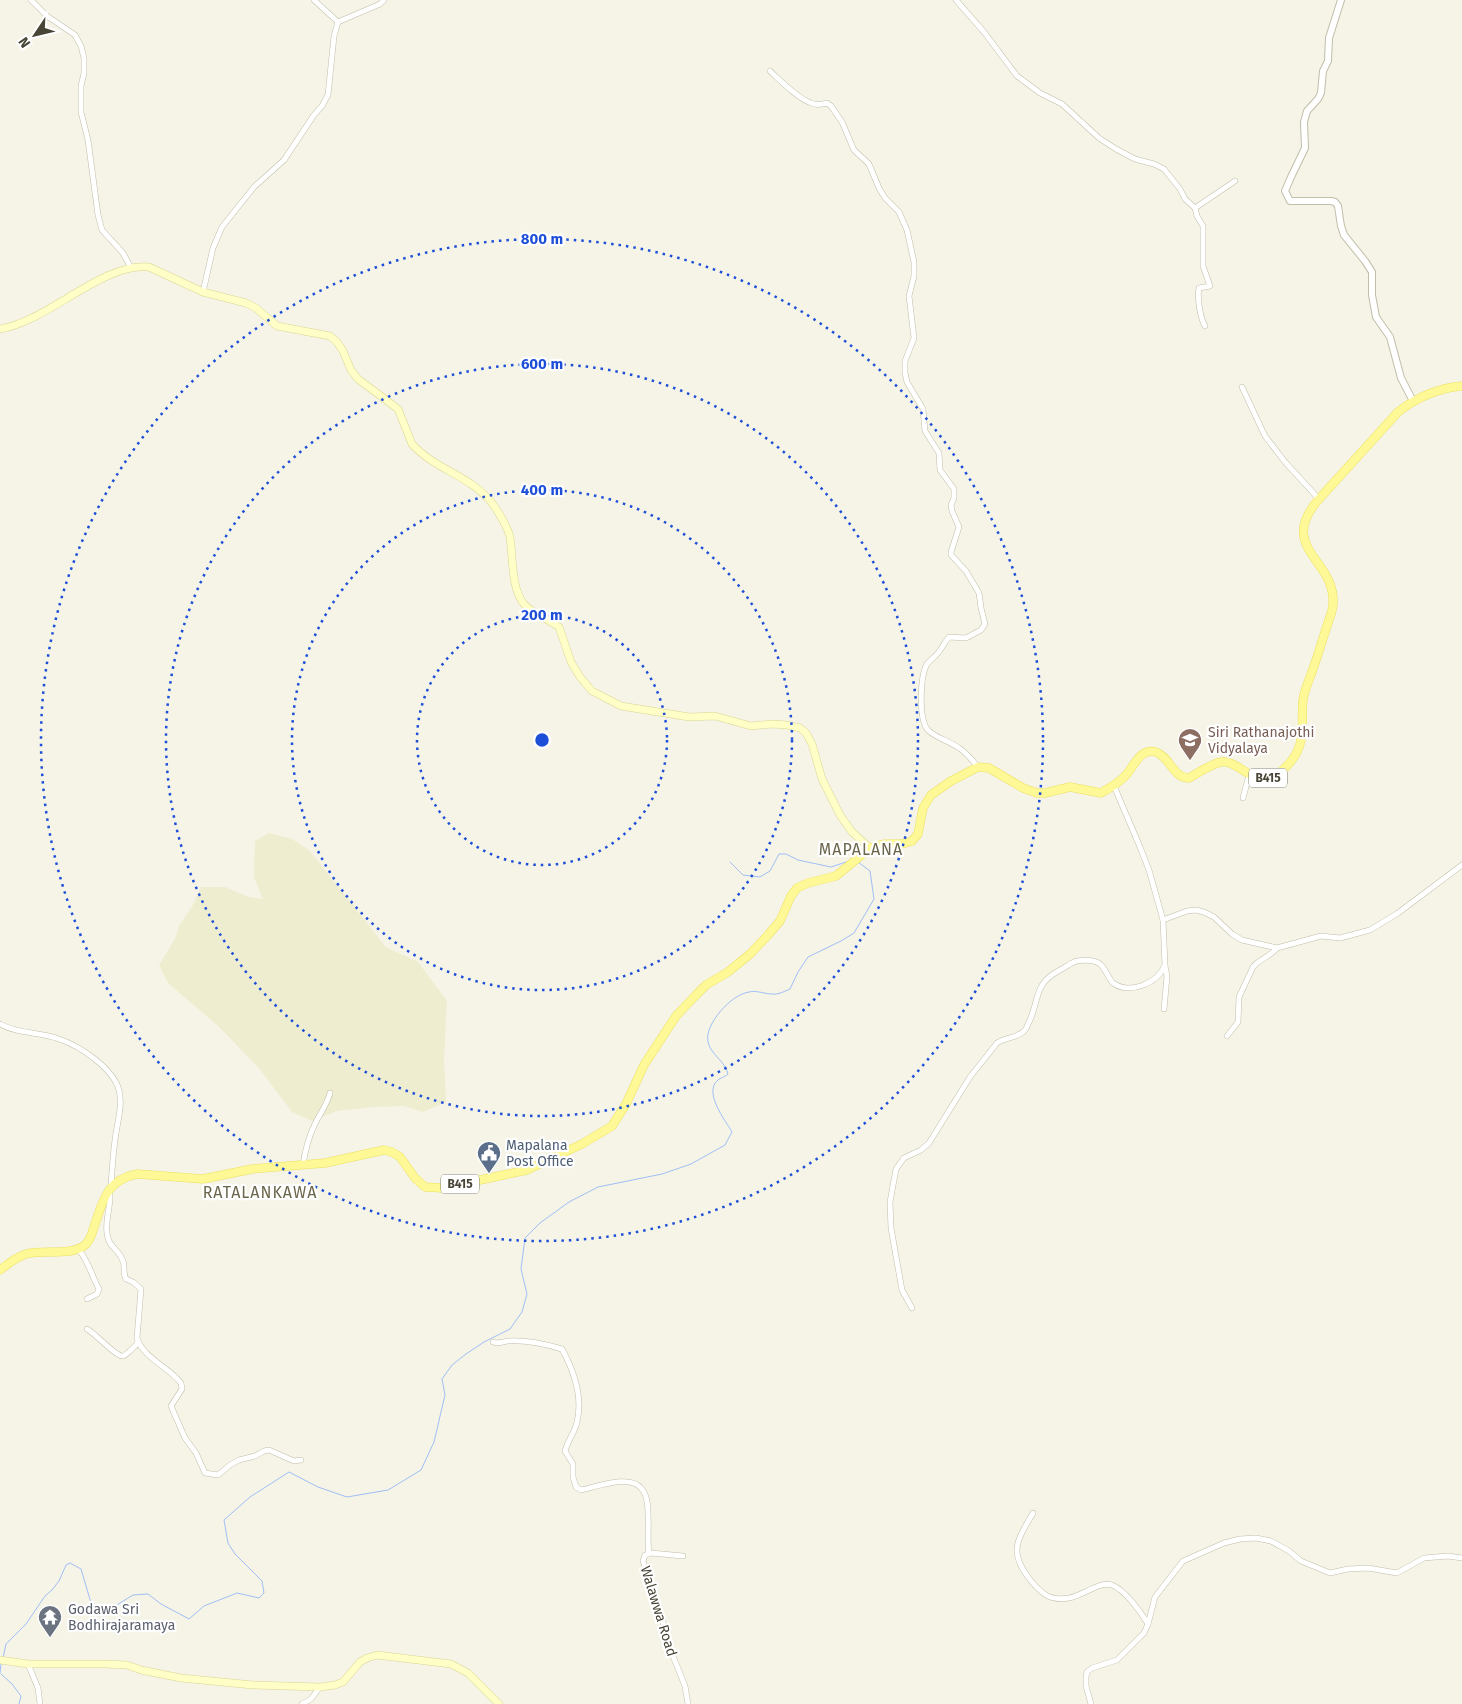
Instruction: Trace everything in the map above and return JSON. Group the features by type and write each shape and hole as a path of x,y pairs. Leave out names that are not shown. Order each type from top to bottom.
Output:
{"main road":[{"path":"0,329 21,324 105,278 139,266 149,267 203,292 246,303 256,308 277,326 330,336 337,342 351,370 358,379 398,409 407,433 416,448 478,489 491,502 510,536 512,567 523,603 533,612 559,628 571,662 592,691 621,706 689,717 715,716 751,726 772,724 800,728 806,733 812,744 822,779 840,815 852,832 870,848"},
{"name":"B415","path":"1114,786 1126,775 1139,757 1151,751 1166,759 1176,772 1184,778 1189,778 1219,762 1226,762 1260,779 1270,778 1278,775 1294,759 1301,743 1304,695 1333,605 1332,586 1306,547 1304,535 1310,509 1398,412 1413,401 1451,387 1462,386"},
{"path":"978,767 989,768 1023,788 1037,793 1070,787 1101,793 1114,786"},
{"name":"B415","path":"78,1249 90,1240 105,1195 111,1186 128,1175 203,1179 252,1170 325,1163 384,1150 400,1157 415,1178 425,1187 442,1188 528,1170 582,1144 612,1126 626,1104 644,1065 676,1016 706,986 728,972 750,954 768,935 780,920 791,896 797,888 808,883 836,876 870,848 884,844 902,844 912,840 918,834 923,808 931,795 951,781 978,767"},
{"path":"0,1270 17,1258 27,1254 78,1249"},
{"path":"0,1660 28,1664 127,1665 141,1670 181,1678 253,1685 320,1687 344,1682 360,1662 377,1655 452,1664 468,1673 499,1704"}],"street":[{"path":"31,0 47,16 75,35 81,46 84,58 81,112 88,140 98,214 102,230 123,253 131,268"},
{"path":"314,0 338,22"},
{"path":"338,22 380,4 384,0"},
{"path":"956,0 984,32 1017,76 1040,93 1062,104 1099,138 1116,149 1135,159 1164,169 1180,189 1185,199 1195,208 1203,226 1203,266 1210,286 1199,288 1197,298 1201,307 1202,321 1205,326"},
{"path":"1341,0 1329,38 1328,61 1323,71 1321,93 1307,111 1304,122 1305,148 1285,191 1290,201 1331,201 1338,206 1344,235 1372,272 1372,295 1376,317 1390,337 1401,378 1413,401"},
{"path":"203,292 213,248 222,227 254,186 284,160 328,94 334,36 338,22"},
{"path":"770,71 810,103 816,105 827,103 832,106 842,122 854,150 869,164 879,188 885,198 899,212 908,230 914,262 914,276 909,296 914,338 905,361 905,373 923,409 926,431 938,453 940,470 954,489 954,498 951,505 959,527 951,555 966,571 979,593 985,624 981,630 966,638 949,637 928,663 924,674 922,718 924,726 929,731 958,747 978,767"},
{"path":"1195,208 1235,181"},
{"path":"1242,387 1265,436 1285,462 1319,499"},
{"path":"1243,798 1249,775"},
{"path":"1114,786 1143,855 1163,920 1167,976 1164,1009"},
{"path":"1163,920 1187,911 1196,910 1214,917 1232,934 1242,940 1277,948 1321,936 1340,938 1370,930 1398,913 1462,865"},
{"path":"1227,1036 1238,1022 1239,997 1253,967 1277,948"},
{"path":"912,1308 902,1290 891,1228 890,1202 896,1168 904,1158 921,1150 929,1143 970,1077 997,1042 1025,1030 1043,982 1050,976 1076,961 1092,961 1100,964 1112,982 1132,988 1149,983 1163,971 1165,965"},
{"path":"0,1024 8,1028 60,1039 96,1058 111,1075 119,1089 120,1106 111,1186"},
{"path":"303,1165 306,1145 328,1101 330,1093"},
{"path":"105,1195 110,1195 106,1229 108,1238 122,1258 123,1274 126,1279 141,1289 142,1298 138,1342 148,1354 181,1383 182,1389 171,1406 185,1438 196,1452 206,1472 218,1475 230,1464 269,1450 294,1461 301,1460"},
{"path":"78,1249 90,1267 91,1275 99,1289 97,1294 86,1299"},
{"path":"87,1328 121,1356 125,1356 138,1342"},
{"path":"493,1342 499,1344 507,1341 529,1342 562,1349 576,1381 579,1407 577,1423 568,1440 565,1451 573,1464 573,1476 576,1487 581,1490 620,1481 633,1483 642,1488 647,1502 649,1554"},
{"path":"1033,1513 1020,1536 1017,1552 1024,1573 1035,1584 1048,1596 1059,1599 1085,1593 1103,1584 1113,1585 1133,1602 1148,1624"},
{"path":"1091,1704 1086,1686 1087,1672 1092,1668 1117,1660 1144,1633 1155,1597 1183,1561 1224,1544 1240,1539 1256,1538 1271,1541 1289,1551 1301,1561 1330,1573 1348,1569 1368,1568 1398,1573 1424,1558 1448,1556 1462,1558"},
{"name":"Walawwa Road","path":"683,1556 649,1554 645,1555 643,1561 655,1594 671,1651 685,1686 688,1704"},
{"path":"28,1664 38,1688 40,1704"},
{"path":"302,1704 311,1699 320,1687"}],"shaded area":[{"path":"269,833 292,839 310,851 386,947 418,962 447,1001 444,1057 446,1102 423,1112 404,1106 374,1107 337,1111 312,1121 292,1112 258,1067 217,1025 168,983 159,965 175,939 179,926 193,905 201,887 225,887 249,897 263,899 254,877 255,841"}],"waterway":[{"path":"730,862 743,875 760,877 770,871 779,854 786,854 798,860 831,867 849,861"},
{"path":"3,1658 6,1644 26,1624 45,1596 59,1581 66,1565 70,1563 81,1569 94,1613 99,1616 133,1595 148,1594 161,1604 189,1619 204,1606 237,1593 259,1598 264,1593 262,1581 235,1554 228,1543 224,1520 250,1497 289,1472 318,1487 347,1497 388,1490 421,1470 434,1442 445,1395 442,1379 452,1365 466,1354 484,1342 510,1329 522,1312 527,1294 521,1269 525,1238 540,1223 569,1202 598,1187 662,1174 691,1164 725,1145 732,1132 717,1106 713,1092 714,1085 718,1080 728,1074 708,1042 710,1027 721,1011 742,994 755,991 777,994 790,989 808,957 854,933 874,899 870,871 858,862"},
{"path":"0,1673 1,1664"},
{"path":"1,1674 21,1696 19,1704"}],"place":[{"name":"Siri Rathanajothi Vidyalaya","path":"1190,761"},
{"name":"Mapalana Post Office","path":"489,1174"},
{"name":"Godawa Sri Bodhirajaramaya","path":"50,1638"}],"district":[{"name":"MAPALANA","path":"861,849"},
{"name":"RATALANKAWA","path":"260,1192"}]}
